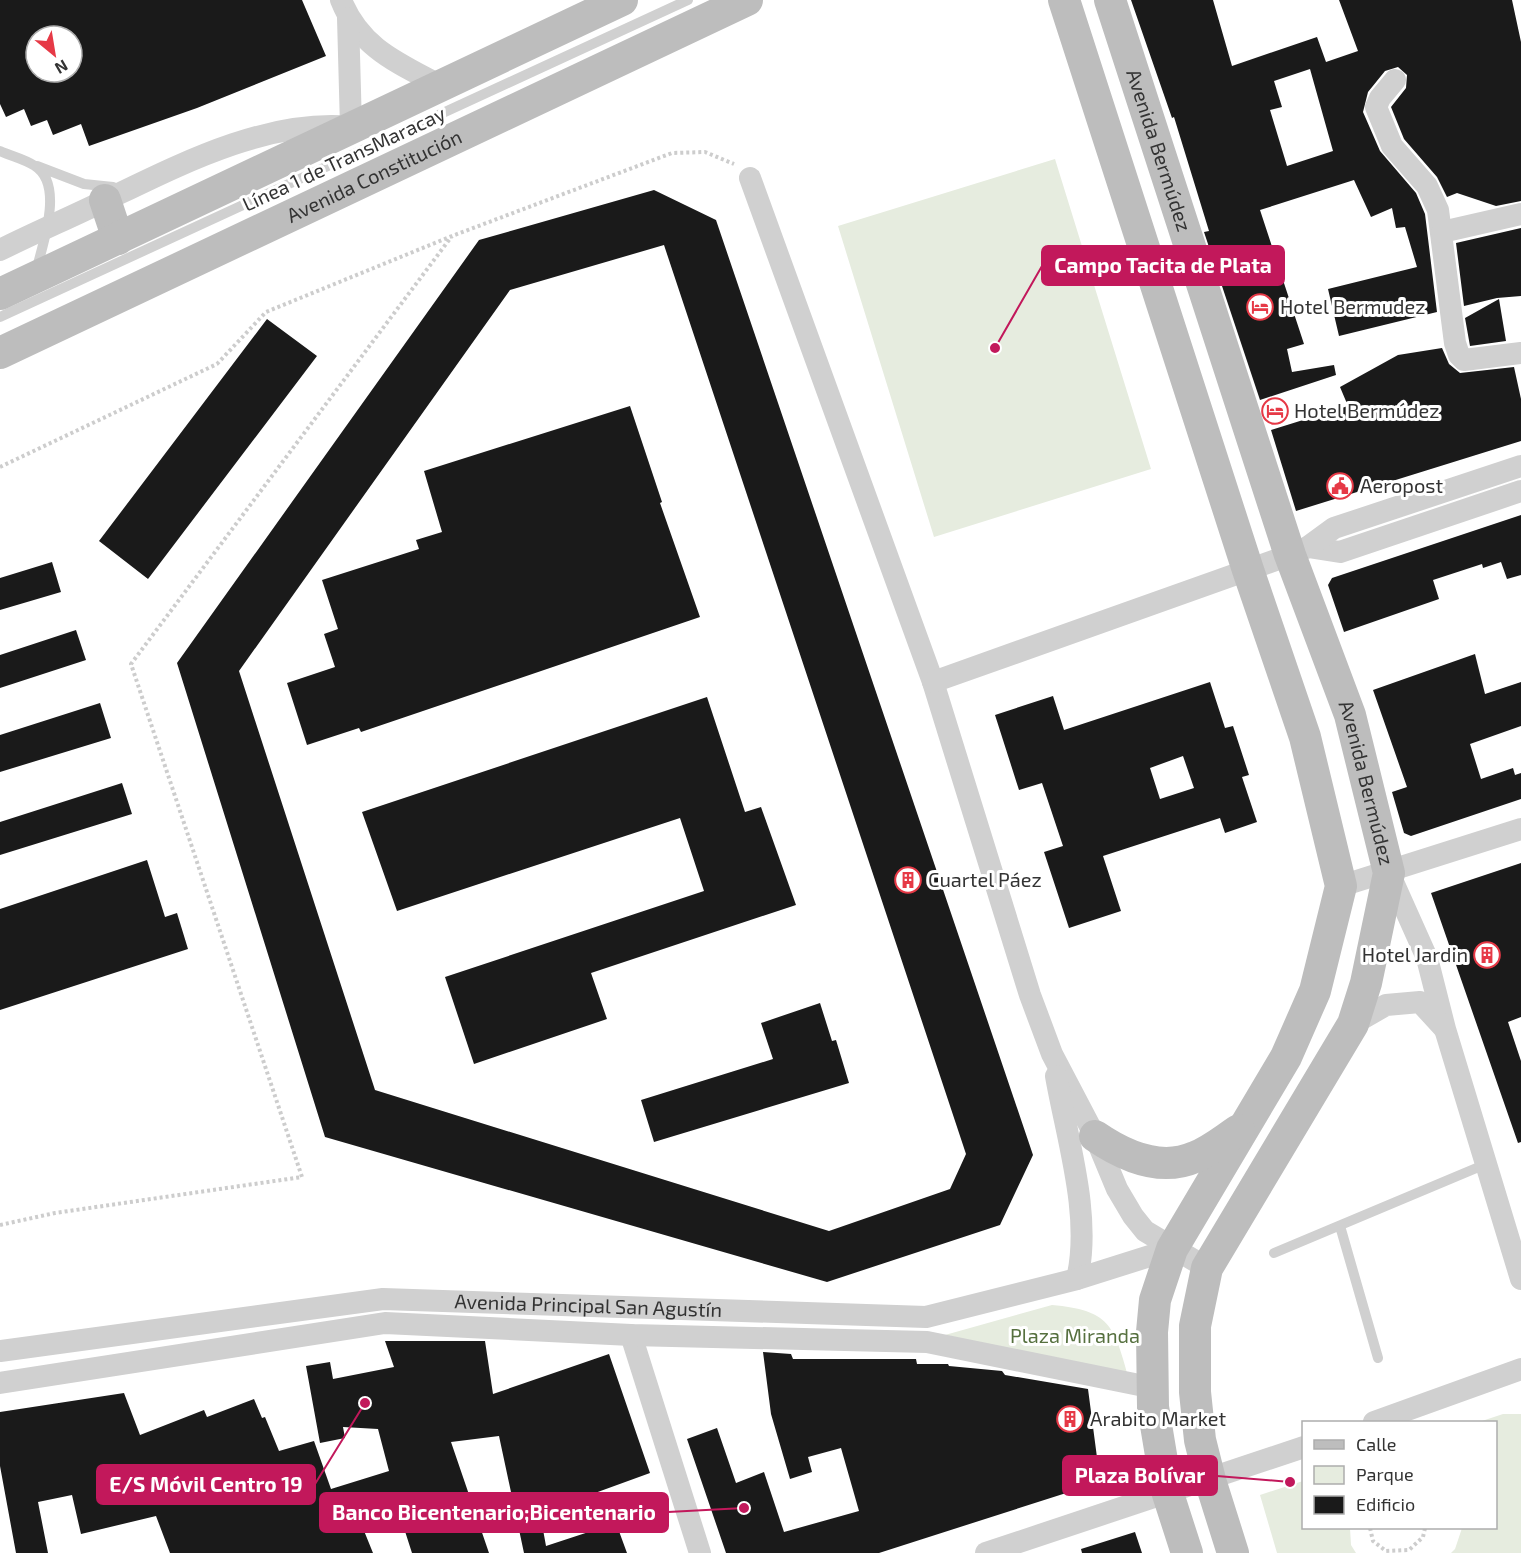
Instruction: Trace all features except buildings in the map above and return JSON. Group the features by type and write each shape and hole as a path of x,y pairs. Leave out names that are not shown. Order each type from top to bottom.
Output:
{"street":[{"path":"0,294 622,0"},
{"name":"Avenida Constitución","path":"0,352 747,0"},
{"path":"1064,0 1248,570 1305,737 1341,886 1316,991 1286,1057 1172,1249 1155,1300 1152,1332 1154,1407 1167,1491 1187,1553"},
{"name":"Avenida Bermúdez","path":"1110,0 1299,551 1350,715 1389,873 1366,983 1353,1024 1207,1268 1195,1326 1200,1440 1233,1553"},
{"path":"344,9 374,49 441,86"},
{"path":"344,9 351,127"},
{"path":"1395,80 1380,98 1376,107 1392,146 1427,186 1438,210 1455,343 1459,355 1464,360 1521,353"},
{"path":"0,250 117,194 231,146 309,127 351,127"},
{"path":"750,178 933,682 1029,995 1052,1054 1095,1136 1117,1189 1133,1216 1145,1231 1207,1268"},
{"path":"117,194 118,239"},
{"path":"1442,232 1521,214"},
{"path":"933,682 1299,551 1334,528 1521,466"},
{"path":"1299,551 1340,552 1521,491"},
{"path":"1341,886 1389,873 1521,829"},
{"path":"1389,873 1427,958 1445,1029 1521,1279"},
{"path":"1353,1024 1386,1005 1420,1002 1445,1029"},
{"path":"1052,1054 1083,1222 1082,1258 1077,1279"},
{"path":"1095,1136 1123,1154 1163,1164 1195,1158 1245,1126"},
{"name":"Avenida Principal San Agustín","path":"0,1351 383,1299 926,1317 1077,1279 1172,1249"},
{"path":"494,1329 495,1303"},
{"path":"926,1317 927,1342"},
{"name":"Avenida Principal San Agustín","path":"0,1383 385,1323 631,1335 927,1342 1154,1388"},
{"path":"631,1335 700,1553"},
{"path":"81,1340 85,1370"},
{"path":"1377,1421 1521,1369"},
{"path":"986,1553 1302,1448"}],"lane":[{"name":"Línea 1 de TransMaracay","path":"0,317 688,0"},
{"path":"0,152 117,194"},
{"path":"34,278 51,198 46,182 37,166"},
{"path":"1274,1254 1486,1164"},
{"path":"1340,1226 1378,1358"}],"path":[{"path":"0,467 217,364 266,312 452,236 672,153 705,152 730,161 750,178"},
{"path":"0,1225 55,1214 302,1177 131,664 452,236"},
{"path":"1370,1529 1373,1541 1386,1551 1409,1552 1422,1537 1424,1529"}],"green space":[{"path":"1055,159 1151,469 934,537 838,226"},
{"name":"Plaza Miranda","path":"1052,1305 1086,1311 1106,1323 1118,1344 1128,1376 945,1335"},
{"path":"1503,1414 1521,1414 1521,1553 1451,1553 1455,1549 1462,1529 1497,1529 1497,1421 1482,1421"},
{"path":"1302,1481 1302,1529 1350,1529 1351,1545 1356,1553 1277,1553 1260,1495"}],"place":[{"name":"Hotel Bermudez","path":"1260,307"},
{"name":"Campo Tacita de Plata","path":"995,348"},
{"name":"Hotel Bermúdez","path":"1275,411"},
{"name":"Aeropost","path":"1340,486"},
{"name":"Cuartel Páez","path":"908,880"},
{"name":"Hotel Jardin","path":"1487,955"},
{"name":"E/S Móvil Centro 19","path":"365,1403"},
{"name":"Arabito Market","path":"1070,1419"},
{"name":"Plaza Bolívar","path":"1290,1482"},
{"name":"Banco Bicentenario;Bicentenario","path":"744,1508"}]}
